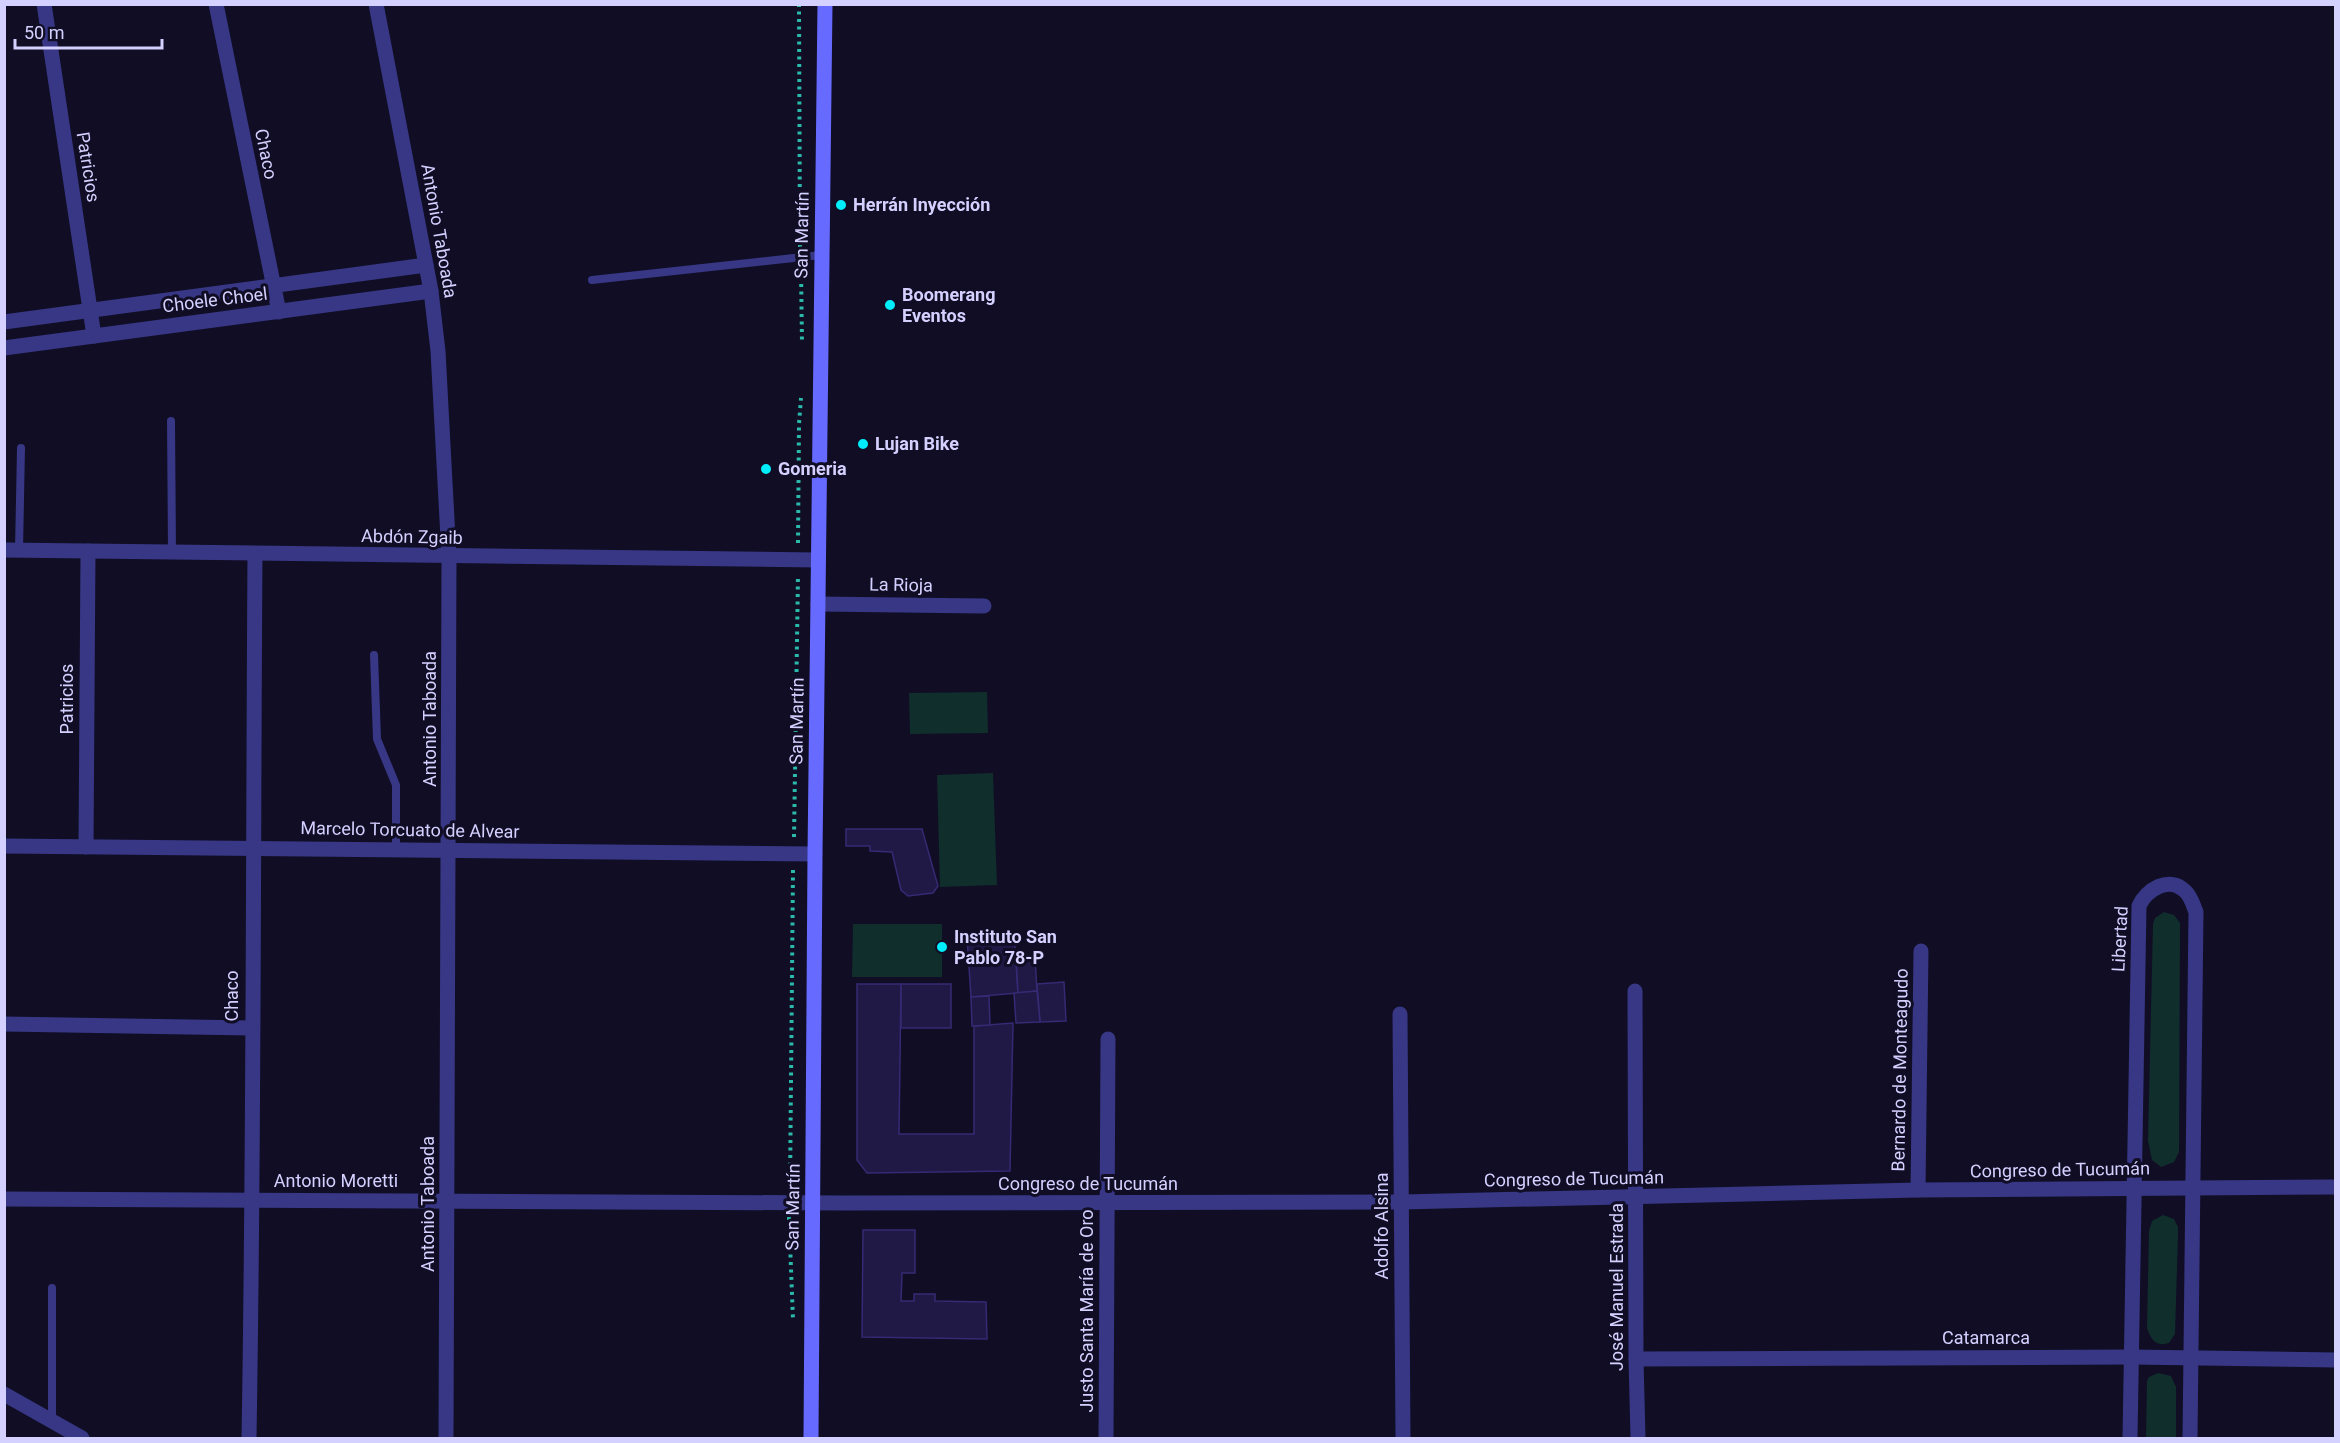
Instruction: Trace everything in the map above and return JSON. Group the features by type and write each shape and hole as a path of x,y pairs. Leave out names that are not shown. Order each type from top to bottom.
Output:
{"main road":[{"name":"San Martín","path":"811,1438 825,4"}],"street":[{"name":"Patricios","path":"44,4 94,336"},
{"name":"Chaco","path":"216,4 279,312"},
{"name":"Antonio Taboada","path":"376,4 431,291 438,351 449,557 450,850 446,1438"},
{"name":"Choele Choel","path":"4,322 426,265"},
{"name":"Choele Choel","path":"4,348 431,291"},
{"name":"Abdón Zgaib","path":"12,550 818,560"},
{"name":"Patricios","path":"86,847 88,551"},
{"name":"Chaco","path":"249,1438 253,1201 251,1028 255,554"},
{"name":"La Rioja","path":"818,604 984,606"},
{"name":"Marcelo Torcuato de Alvear","path":"4,846 815,854"},
{"name":"Libertad","path":"2130,1438 2139,906 2143,897 2150,890 2169,884 2176,885 2187,892 2196,912 2190,1438"},
{"name":"Bernardo de Monteagudo","path":"1918,1190 1921,951"},
{"name":"José Manuel Estrada","path":"1635,991 1638,1438"},
{"name":"Adolfo Alsina","path":"1400,1014 1403,1438"},
{"path":"4,1024 251,1028"},
{"name":"Justo Santa María de Oro","path":"1106,1438 1108,1039"},
{"name":"Congreso de Tucumán","path":"812,1202 1402,1202 1918,1190 2336,1187"},
{"name":"Antonio Moretti","path":"4,1198 812,1202"},
{"name":"Catamarca","path":"1636,1359 2132,1357 2336,1360"},
{"path":"4,1394 82,1438"}],"lane":[{"path":"592,280 821,255"},
{"path":"171,421 172,552"},
{"path":"12,550 21,448"},
{"path":"374,655 377,739 396,785 396,850"},
{"path":"52,1288 52,1423"}],"path":[{"path":"799,4 803,351"},
{"path":"793,1323 789,1202 799,424 802,393"}],"green space":[{"path":"987,692 988,733 910,734 909,693"},
{"path":"993,773 997,885 940,887 937,775"},
{"path":"2164,912 2174,915 2180,923 2179,1152 2174,1162 2161,1167 2152,1160 2148,1141 2153,924 2155,918"},
{"path":"853,924 942,924 942,977 852,977"},
{"path":"2163,1215 2174,1219 2178,1227 2178,1236 2175,1334 2169,1343 2161,1344 2152,1339 2147,1328 2149,1231 2152,1221"},
{"path":"2158,1373 2171,1376 2176,1387 2176,1438 2146,1438 2147,1381 2149,1377"}],"building":[{"path":"846,829 922,829 938,886 933,893 908,896 901,890 892,852 870,851 870,846 846,846"},
{"path":"1014,933 1018,993 971,997 967,937"},
{"path":"1035,957 1037,991 1018,993 1016,958"},
{"path":"1064,982 1066,1021 1040,1022 1037,984"},
{"path":"857,984 901,984 899,1134 974,1134 974,1026 1013,1023 1010,1171 867,1173 857,1160"},
{"path":"901,984 951,984 951,1028 901,1028"},
{"path":"1037,991 1040,1022 1016,1023 1014,993"},
{"path":"989,996 990,1025 972,1026 971,997"},
{"path":"863,1230 915,1230 915,1273 902,1273 901,1301 914,1301 914,1294 935,1294 935,1301 986,1302 987,1339 862,1337"}],"place":[{"name":"Herrán Inyección","path":"841,205"},
{"name":"Boomerang Eventos","path":"890,305"},
{"name":"Lujan Bike","path":"863,444"},
{"name":"Gomeria","path":"766,469"},
{"name":"Instituto San Pablo 78-P","path":"942,947"}]}
